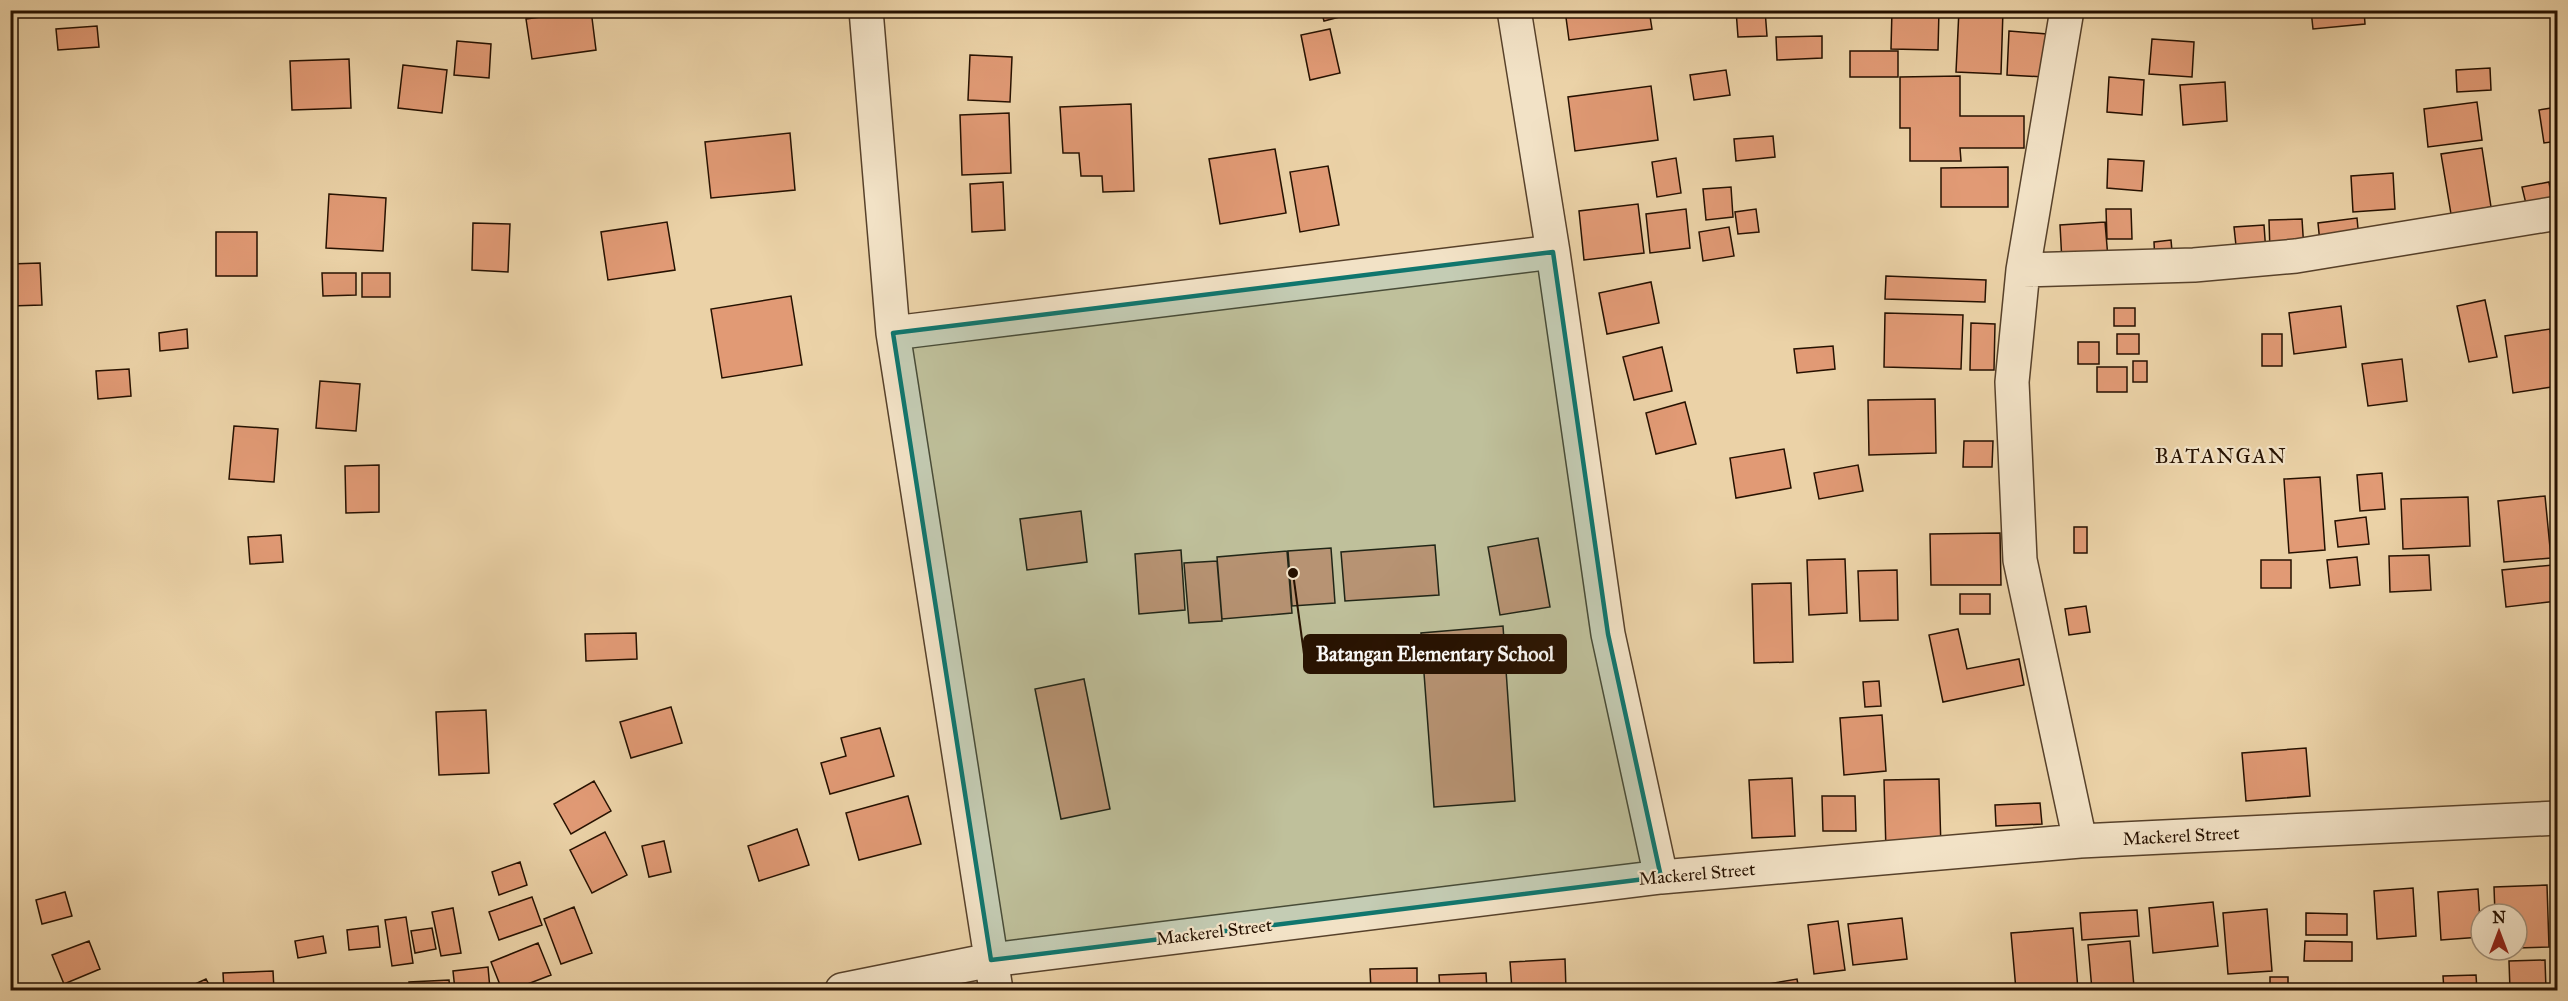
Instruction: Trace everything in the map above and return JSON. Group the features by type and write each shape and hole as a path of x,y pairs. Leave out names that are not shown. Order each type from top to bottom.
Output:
{"street":[{"path":"866,10 893,333 994,975"},
{"path":"1514,10 1553,252 1608,634 1661,877"},
{"path":"2067,10 2023,270 2012,382 2020,560 2080,841"},
{"path":"2023,270 2194,265 2296,256 2558,213"},
{"path":"893,333 1553,252"},
{"name":"Mackerel Street","path":"842,990 994,975 1661,877 2080,841 2558,818"}],"highlighted area":[{"path":"1553,252 1608,634 1661,877 991,960 893,333"}],"building":[{"path":"591,10 596,50 532,59 526,19"},
{"path":"1321,10 1366,10 1324,21"},
{"path":"1565,10 1649,10 1652,29 1569,40"},
{"path":"1736,10 1765,10 1767,36 1738,37"},
{"path":"1892,10 1939,10 1938,50 1891,49"},
{"path":"1959,10 2003,10 2001,74 1956,72"},
{"path":"2311,10 2364,10 2365,24 2313,29"},
{"path":"97,26 99,47 58,50 56,29"},
{"path":"1330,29 1340,73 1310,80 1301,35"},
{"path":"2009,31 2047,34 2044,77 2007,75"},
{"path":"1822,36 1822,58 1777,60 1776,37"},
{"path":"2152,39 2194,42 2192,77 2149,74"},
{"path":"457,41 491,44 489,78 454,75"},
{"path":"1850,51 1898,51 1898,77 1850,77"},
{"path":"970,55 1012,57 1010,102 968,100"},
{"path":"349,59 351,108 292,110 290,61"},
{"path":"403,65 447,70 442,113 398,108"},
{"path":"2490,68 2491,90 2457,92 2456,70"},
{"path":"1726,70 1730,95 1694,100 1690,75"},
{"path":"1960,76 1960,116 2024,116 2024,148 1960,148 1961,161 1910,161 1910,128 1900,128 1900,77"},
{"path":"2109,77 2144,80 2142,115 2107,112"},
{"path":"2225,82 2227,121 2183,125 2180,85"},
{"path":"1651,86 1658,140 1575,151 1568,97"},
{"path":"2477,102 2482,140 2428,147 2424,109"},
{"path":"1131,104 1134,191 1103,192 1102,176 1081,176 1079,153 1063,153 1060,107"},
{"path":"2558,107 2558,141 2544,143 2539,110"},
{"path":"1009,113 1011,173 962,175 960,115"},
{"path":"790,133 795,190 711,198 705,142"},
{"path":"1773,136 1775,157 1736,161 1734,139"},
{"path":"2482,148 2491,207 2451,214 2441,154"},
{"path":"1275,149 1286,213 1220,224 1209,159"},
{"path":"1676,158 1681,193 1657,197 1652,162"},
{"path":"2108,159 2144,161 2142,191 2107,188"},
{"path":"1328,166 1339,225 1300,232 1290,172"},
{"path":"2008,167 2008,207 1941,207 1941,168"},
{"path":"2393,173 2395,209 2353,212 2351,176"},
{"path":"1003,182 1005,230 972,232 970,184"},
{"path":"2549,182 2552,199 2526,204 2522,187"},
{"path":"1731,187 1733,217 1706,220 1703,189"},
{"path":"329,194 386,198 383,251 326,248"},
{"path":"1638,204 1644,253 1584,260 1579,211"},
{"path":"1686,209 1690,248 1650,253 1646,214"},
{"path":"1756,209 1759,232 1738,234 1735,212"},
{"path":"2106,209 2131,209 2132,239 2107,239"},
{"path":"2357,218 2359,239 2320,243 2318,223"},
{"path":"2302,219 2304,250 2270,252 2269,220"},
{"path":"667,222 675,270 608,280 601,232"},
{"path":"2105,222 2108,258 2062,262 2060,225"},
{"path":"473,223 510,224 508,272 472,270"},
{"path":"2264,225 2266,253 2237,255 2234,227"},
{"path":"1729,227 1734,256 1703,261 1699,232"},
{"path":"216,232 257,232 257,276 216,276"},
{"path":"2171,240 2173,262 2155,263 2154,242"},
{"path":"40,263 42,305 10,306 10,264"},
{"path":"322,273 356,273 356,295 323,296"},
{"path":"362,273 390,273 390,297 362,297"},
{"path":"1886,276 1986,280 1985,302 1885,299"},
{"path":"1651,282 1659,323 1607,334 1599,293"},
{"path":"791,296 802,365 722,378 711,309"},
{"path":"2485,300 2497,357 2469,362 2457,306"},
{"path":"2341,306 2346,347 2294,354 2289,313"},
{"path":"2114,308 2135,308 2135,326 2114,326"},
{"path":"1885,313 1963,315 1961,369 1884,367"},
{"path":"1971,323 1995,324 1994,370 1970,370"},
{"path":"187,329 188,348 160,351 159,333"},
{"path":"2550,329 2558,386 2513,393 2505,336"},
{"path":"2117,334 2139,334 2139,354 2117,354"},
{"path":"2262,334 2282,334 2282,366 2262,366"},
{"path":"2078,342 2099,342 2099,364 2078,364"},
{"path":"1833,346 1835,369 1797,373 1794,349"},
{"path":"1662,347 1672,391 1634,400 1623,357"},
{"path":"2402,359 2407,401 2368,406 2362,364"},
{"path":"2133,361 2147,361 2147,382 2133,382"},
{"path":"2097,367 2127,367 2127,392 2097,392"},
{"path":"129,369 131,396 98,399 96,371"},
{"path":"320,381 360,384 356,431 316,428"},
{"path":"1935,399 1936,453 1869,455 1868,400"},
{"path":"1685,402 1696,444 1656,454 1646,413"},
{"path":"234,426 278,429 274,482 229,479"},
{"path":"1964,441 1993,441 1992,467 1963,467"},
{"path":"1784,449 1791,488 1736,498 1730,458"},
{"path":"379,465 379,512 346,513 345,466"},
{"path":"1858,465 1863,491 1819,499 1814,473"},
{"path":"2382,473 2385,509 2360,511 2357,475"},
{"path":"2320,477 2325,550 2289,553 2284,479"},
{"path":"2545,496 2551,558 2504,562 2498,501"},
{"path":"2468,497 2470,546 2403,549 2401,499"},
{"path":"1081,511 1087,562 1027,570 1020,519"},
{"path":"2366,517 2369,544 2338,547 2335,521"},
{"path":"2074,527 2087,527 2087,553 2074,553"},
{"path":"2000,533 2001,585 1931,585 1930,534"},
{"path":"281,535 283,562 250,564 248,537"},
{"path":"1538,538 1550,607 1500,615 1488,547"},
{"path":"1435,545 1439,595 1345,601 1341,552"},
{"path":"1331,548 1335,603 1292,606 1288,551"},
{"path":"1181,550 1185,610 1139,614 1135,554"},
{"path":"1287,551 1292,613 1222,619 1217,557"},
{"path":"2429,555 2431,590 2390,592 2389,556"},
{"path":"2357,557 2360,585 2330,588 2327,560"},
{"path":"1845,559 1847,613 1809,615 1807,560"},
{"path":"2261,560 2291,560 2291,588 2261,588"},
{"path":"1217,561 1222,621 1189,623 1184,563"},
{"path":"2553,565 2557,601 2506,607 2502,570"},
{"path":"1897,570 1898,620 1860,621 1858,571"},
{"path":"1791,583 1793,662 1754,663 1752,584"},
{"path":"1960,594 1990,594 1990,614 1960,614"},
{"path":"2086,606 2090,632 2069,635 2065,609"},
{"path":"1503,626 1515,801 1434,807 1421,633"},
{"path":"1958,629 1967,669 2019,659 2024,685 1943,702 1929,635"},
{"path":"636,633 637,659 586,661 585,634"},
{"path":"1084,679 1110,809 1061,819 1035,689"},
{"path":"1879,681 1881,706 1865,707 1863,682"},
{"path":"671,707 682,743 631,758 620,722"},
{"path":"486,710 489,773 439,775 436,712"},
{"path":"1882,715 1886,771 1844,775 1840,718"},
{"path":"880,728 894,776 830,794 821,763 846,756 841,738"},
{"path":"2306,748 2310,796 2246,801 2242,753"},
{"path":"1792,778 1795,836 1752,838 1749,780"},
{"path":"1939,779 1941,849 1886,851 1884,780"},
{"path":"594,781 611,811 571,834 554,804"},
{"path":"908,796 921,844 859,860 846,813"},
{"path":"1822,796 1855,796 1856,831 1823,831"},
{"path":"2040,803 2042,824 1996,826 1995,805"},
{"path":"797,829 809,865 759,881 748,846"},
{"path":"605,832 627,875 592,893 570,850"},
{"path":"664,841 671,872 649,877 642,846"},
{"path":"520,862 527,885 499,895 492,872"},
{"path":"2547,885 2549,947 2529,948 2529,902 2495,902 2494,887"},
{"path":"2413,888 2416,936 2377,939 2374,891"},
{"path":"2478,889 2479,902 2469,902 2469,938 2441,940 2438,892"},
{"path":"65,892 72,916 42,924 36,900"},
{"path":"532,897 542,925 499,940 489,912"},
{"path":"2213,902 2218,946 2153,953 2149,908"},
{"path":"574,907 592,953 561,964 544,919"},
{"path":"453,908 461,953 441,956 432,912"},
{"path":"2267,909 2272,971 2228,974 2223,913"},
{"path":"2137,910 2139,936 2082,940 2080,913"},
{"path":"2306,913 2347,914 2347,935 2306,935"},
{"path":"406,917 413,963 392,966 385,920"},
{"path":"1902,918 1907,959 1853,965 1848,924"},
{"path":"1838,921 1845,970 1814,974 1808,925"},
{"path":"378,926 380,947 349,950 347,930"},
{"path":"432,928 436,949 415,953 411,931"},
{"path":"2073,928 2078,990 2016,990 2011,933"},
{"path":"323,936 326,953 298,958 295,941"},
{"path":"89,941 100,969 64,984 52,955"},
{"path":"2130,941 2134,987 2092,990 2088,945"},
{"path":"2305,941 2352,942 2352,961 2304,961"},
{"path":"538,943 551,975 512,990 502,990 491,962"},
{"path":"1565,959 1566,990 1512,990 1510,962"},
{"path":"2545,960 2546,990 2510,990 2509,962"},
{"path":"488,967 490,989 455,990 453,971"},
{"path":"1417,968 1417,990 1371,990 1370,969"},
{"path":"273,971 274,990 224,990 223,973"},
{"path":"1486,973 1487,990 1440,990 1439,975"},
{"path":"2476,975 2477,990 2444,990 2443,976"},
{"path":"2270,977 2288,977 2288,990 2270,990"},
{"path":"206,979 212,990 182,990"},
{"path":"1797,979 1799,990 1733,990"},
{"path":"449,980 450,990 410,990 409,982"}],"place":[{"name":"Batangan Elementary School","path":"1293,573"}],"district":[{"name":"BATANGAN","path":"2221,456"}]}
